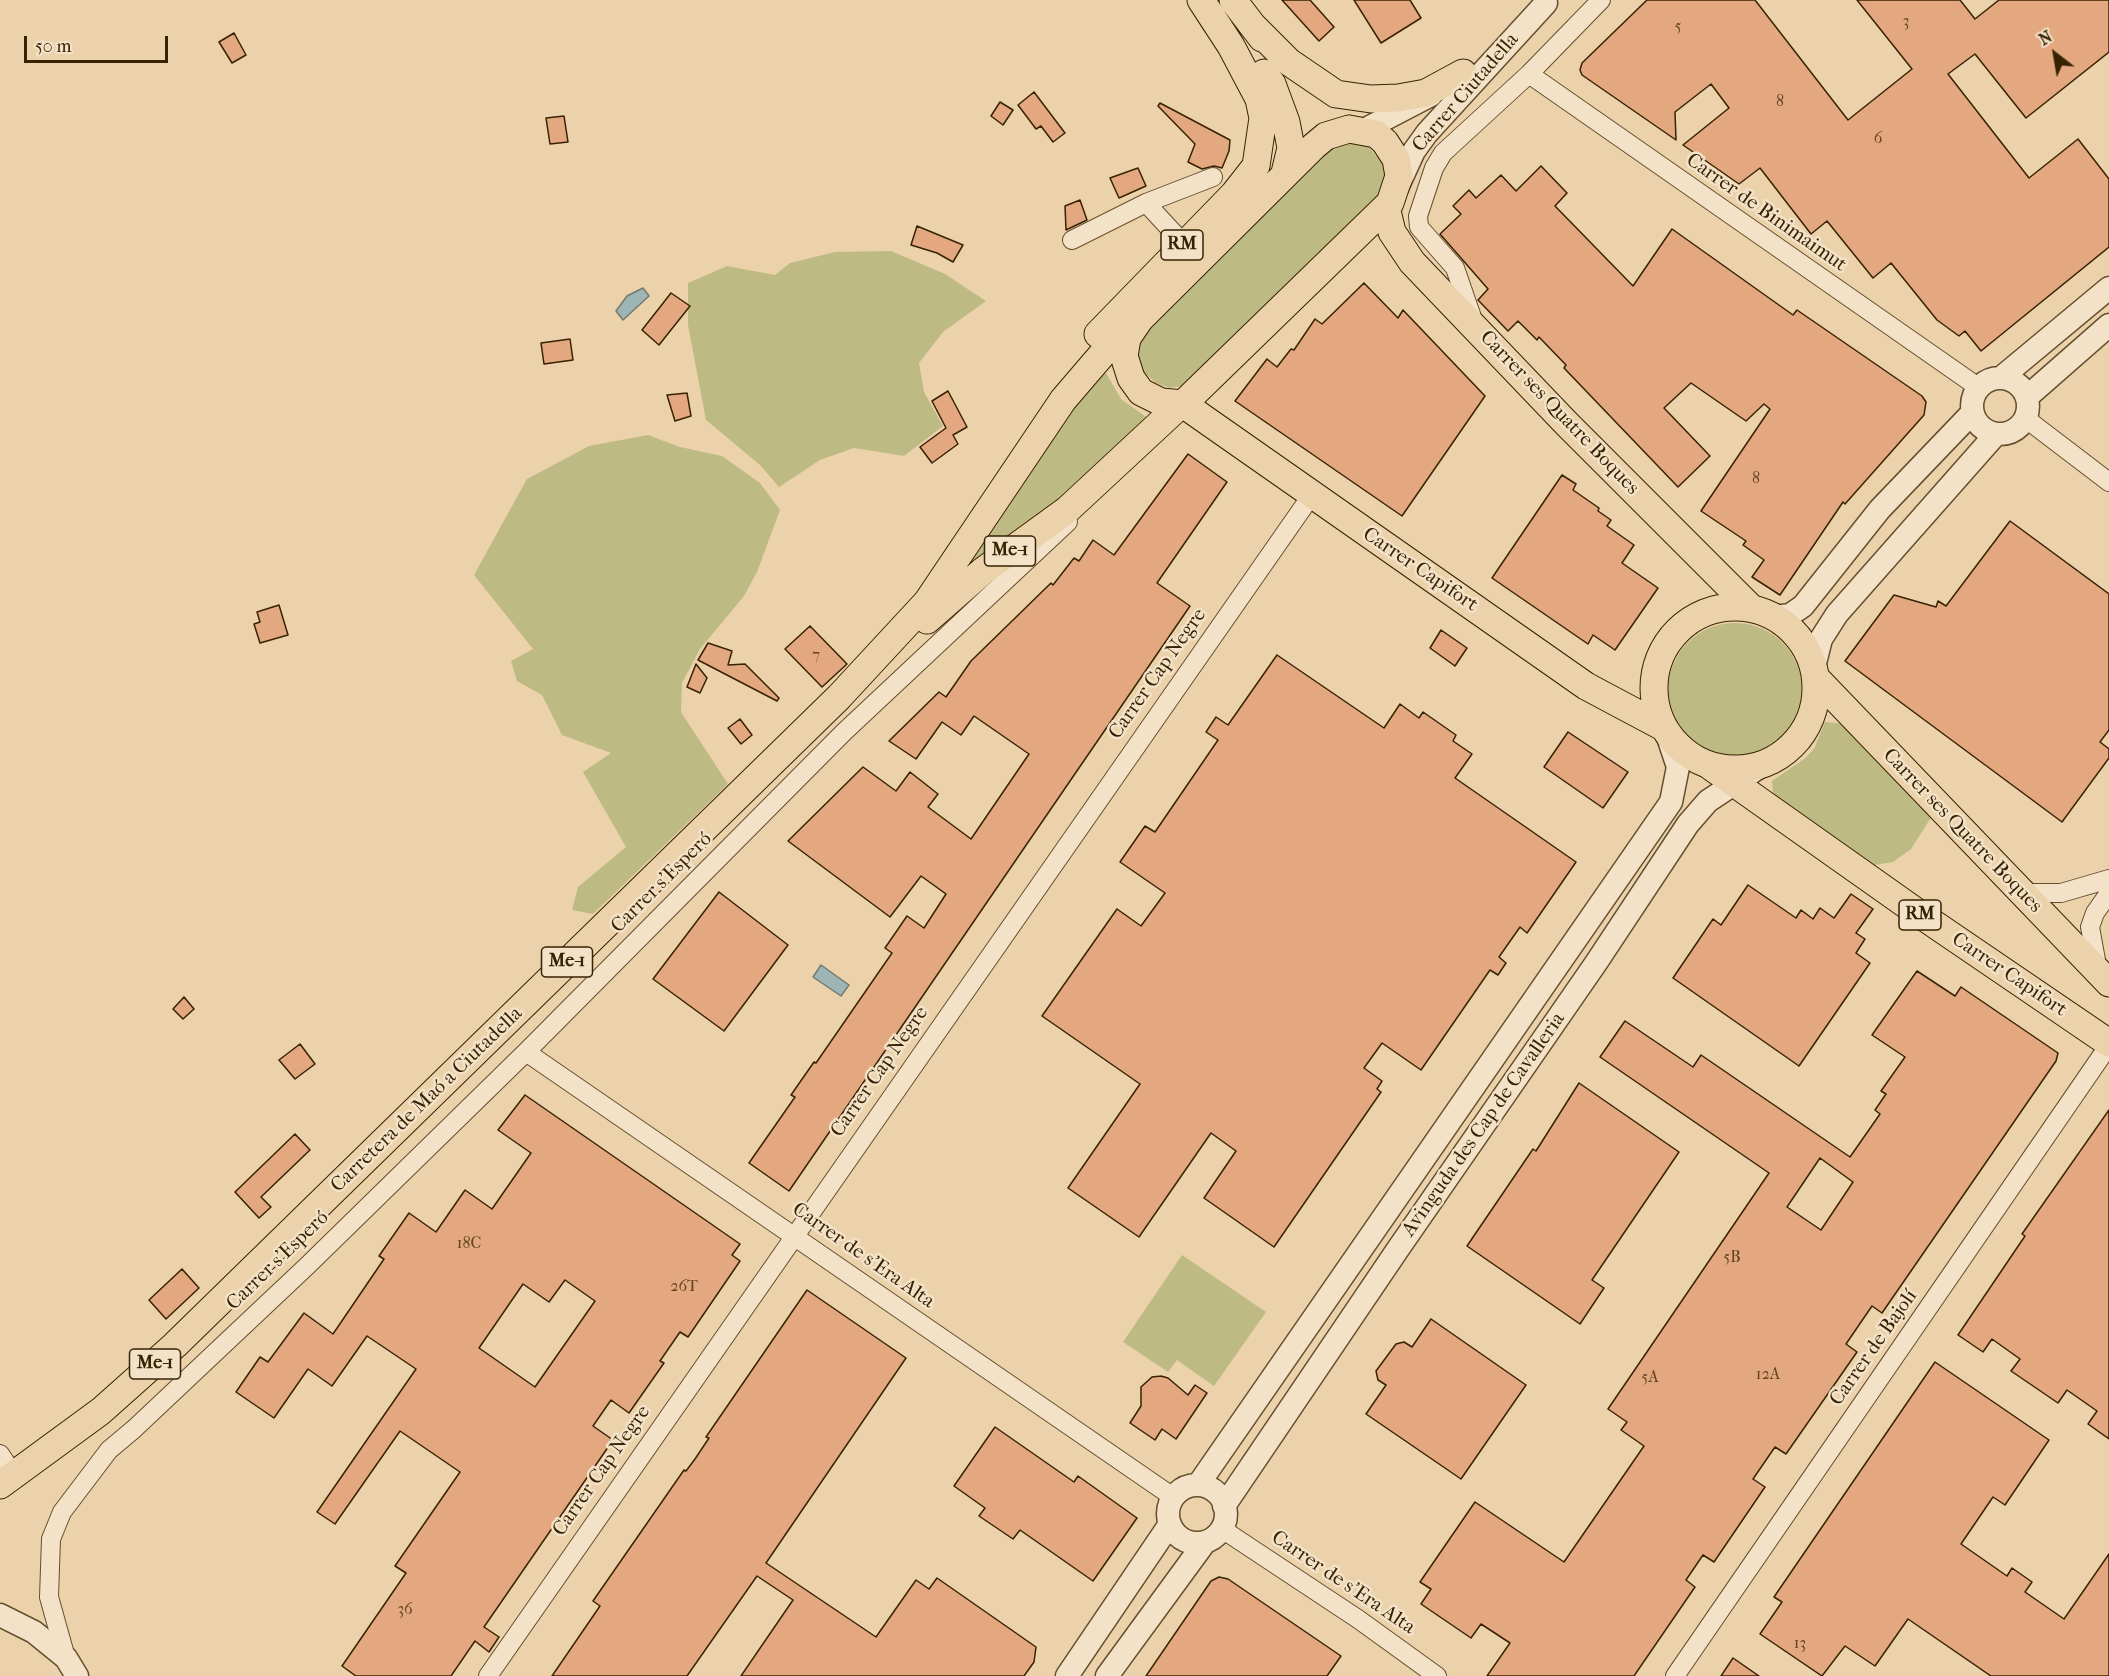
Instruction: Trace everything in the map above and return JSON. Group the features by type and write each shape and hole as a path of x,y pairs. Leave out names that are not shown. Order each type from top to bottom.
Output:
{"main road":[{"name":"RM","path":"1008,477 1032,428 1096,336 1234,194 1256,166 1262,141 1263,118 1259,99 1237,56 1201,0"},
{"path":"1234,7 1288,62 1336,94 1371,99 1398,98 1426,93 1463,73"},
{"path":"1234,7 1272,84 1286,122 1291,148 1285,173"},
{"name":"Carrer ses Quatre Boques","path":"1234,7 1320,103 1362,130 1376,134 1385,142 1396,159 1399,176 1391,198 1388,220 1400,248 1566,423 1763,612"},
{"name":"RM","path":"1181,404 1161,402 1141,392 1131,378 1124,346 1127,338 1140,319 1285,173 1326,136 1340,131 1362,130"},
{"name":"Carretera de Maó a Ciutadella","path":"839,697 983,571 1067,510 1181,404 1391,198"},
{"name":"Carretera de Maó a Ciutadella","path":"5,1472 101,1411 175,1345 839,697 927,602 957,560 1008,477 1063,400 1118,337 1140,319"},
{"name":"Carrer Capifort","path":"1181,404 1311,496 1449,588 1586,686 1665,731"},
{"name":"RM","path":"1732,784 1710,766 1687,754 1665,731 1655,705 1653,683 1657,662 1667,642 1682,626 1700,614 1725,607 1763,612"},
{"path":"1763,612 1799,638 1815,673"},
{"name":"RM","path":"1710,766 1735,769 1764,764 1781,755 1796,742 1809,722 1816,698 1815,673"},
{"name":"Carrer ses Quatre Boques","path":"1815,673 2103,978"},
{"name":"Carrer Capifort","path":"1732,784 2109,1044"}],"street":[{"path":"1475,326 1455,268 1419,228 1418,216 1434,168 1443,153 1528,74 1601,0"},
{"name":"Carrer Ciutadella","path":"1362,130 1428,98 1463,73 1547,2"},
{"name":"Carrer Ciutadella","path":"1391,198 1414,151 1427,133 1547,2"},
{"name":"Carrer de Binimaimut","path":"1528,74 1978,387"},
{"path":"1072,240 1146,203 1213,177"},
{"path":"1146,203 1184,244"},
{"path":"2002,377 2109,288"},
{"path":"1815,673 1821,639 1837,614 1996,434 2013,430 2026,408 2109,325"},
{"path":"1996,434 1981,427 1972,413 1972,404 1978,387 1993,378 2002,377 2018,383 2026,408 2109,482"},
{"path":"1763,612 1790,615 1803,606 1880,509 1972,413"},
{"name":"Carrer s'Esperó","path":"72,1667 49,1597 51,1539 62,1512 89,1473 109,1450 298,1274 526,1052 844,732 1082,509 1123,459"},
{"name":"Carrer Cap Negre","path":"488,1676 793,1235 1311,496"},
{"name":"Avinguda des Cap de Cavalleria","path":"1198,1485 1671,802 1678,767 1665,731"},
{"name":"Avinguda des Cap de Cavalleria","path":"1224,1506 1391,1258 1596,963 1688,824 1708,801 1764,764"},
{"path":"2022,893 2061,893 2109,879"},
{"path":"2103,978 2090,927 2095,913 2109,893"},
{"name":"Carrer de Bajolí","path":"1675,1676 2109,1044"},
{"name":"Carrer de s'Era Alta","path":"526,1052 1173,1497"},
{"path":"1107,1676 1225,1521 1224,1506 1214,1490 1198,1485 1180,1490 1173,1497 1168,1515 1170,1524 1180,1537 1197,1543 1214,1535"},
{"path":"1067,1676 1170,1524"},
{"name":"Carrer de s'Era Alta","path":"1214,1535 1358,1619 1437,1676"},
{"path":"0,1615 34,1632 72,1667"}],"shaded area":[{"path":"1341,142 1359,142 1369,147 1384,166 1385,185 1378,201 1188,385 1170,388 1156,383 1142,370 1137,356 1145,326 1323,152"},
{"path":"891,251 945,274 986,301 943,332 919,363 924,392 943,426 904,456 854,448 820,460 779,487 760,465 706,420 688,325 688,283 727,266 775,275 790,263 835,252"},
{"path":"1106,373 1121,399 1149,419 1071,497 967,568 1035,454 1093,381"},
{"path":"648,435 680,447 722,456 760,483 780,510 757,572 744,596 700,649 682,683 681,712 728,784 593,914 572,910 578,887 626,847 583,772 611,753 562,735 542,695 517,681 511,661 533,649 474,575 527,479 589,446"},
{"path":"1735,623 1761,628 1783,642 1797,664 1802,690 1797,716 1783,738 1761,752 1735,757 1709,752 1687,738 1673,716 1668,690 1673,664 1687,642 1709,628"},
{"path":"1825,722 1846,724 1932,816 1911,849 1893,862 1869,866 1773,794 1772,781 1804,759 1814,749"},
{"path":"1182,1255 1266,1312 1214,1386 1177,1360 1168,1372 1123,1342"}],"water":[{"path":"643,288 649,296 623,320 616,311 627,296"},
{"path":"821,965 849,985 841,996 813,977"}],"building":[{"path":"1282,0 1310,0 1334,27 1319,41"},
{"path":"1354,0 1410,0 1421,18 1381,43"},
{"path":"1647,0 1755,0 1848,120 1912,69 1857,0 1960,0 1975,19 1999,0 2109,0 2109,52 2026,118 1975,54 1948,74 2029,178 2078,139 2109,179 2109,247 1981,351 1965,331 1959,336 1937,320 1891,263 1873,278 1827,221 1811,234 1760,168 1739,184 1683,145 1729,108 1711,84 1675,112 1676,140 1582,75 1580,70 1582,63"},
{"path":"234,33 246,55 232,63 219,42"},
{"path":"1034,92 1065,133 1053,142 1041,126 1036,129 1018,105"},
{"path":"1000,102 1013,110 1003,125 991,116"},
{"path":"1160,103 1230,140 1229,151 1222,168 1214,166 1202,169 1188,162 1195,144 1158,106"},
{"path":"564,116 568,142 550,144 546,118"},
{"path":"1541,166 1567,193 1555,206 1633,286 1672,229 1793,315 1797,310 1922,396 1926,402 1924,415 1845,504 1843,502 1780,595 1752,577 1764,560 1743,545 1746,541 1701,511 1770,409 1764,404 1746,421 1691,383 1664,408 1710,456 1678,487 1564,368 1566,365 1539,337 1537,340 1518,321 1508,331 1478,300 1488,289 1440,234 1461,214 1453,206 1469,190 1476,198 1501,175 1516,191"},
{"path":"1138,168 1146,186 1119,198 1110,178"},
{"path":"1080,200 1087,220 1066,230 1065,206"},
{"path":"917,226 963,245 953,262 937,253 911,245"},
{"path":"1364,283 1398,318 1403,310 1485,396 1402,516 1235,401 1267,359 1277,367 1291,349 1294,350 1315,319 1322,324"},
{"path":"671,293 690,306 659,345 642,330"},
{"path":"570,339 573,360 544,364 541,343"},
{"path":"948,391 967,427 953,435 958,444 932,463 920,447 946,428 932,401"},
{"path":"687,393 691,416 675,421 667,395"},
{"path":"1188,454 1227,482 1157,583 1190,606 789,1191 749,1163 795,1097 791,1095 814,1062 816,1063 892,953 885,948 907,916 924,928 946,894 921,876 890,917 788,841 863,767 896,791 910,772 938,794 928,807 971,839 1029,754 974,716 961,735 942,722 916,759 889,741 939,692 946,697 971,661 1051,583 1053,585 1074,558 1079,561 1093,540 1114,555"},
{"path":"1562,475 1576,484 1573,490 1599,508 1598,511 1611,520 1607,526 1634,545 1622,563 1658,588 1615,650 1593,635 1588,644 1492,578"},
{"path":"2010,521 2109,594 2109,730 2100,742 2109,749 2109,758 2062,822 1845,661 1894,595 1936,607 1938,601 1946,606"},
{"path":"279,605 288,635 260,643 254,624 260,622 257,612"},
{"path":"810,626 847,664 822,687 785,649"},
{"path":"1441,630 1467,648 1455,666 1430,648"},
{"path":"708,643 732,651 728,665 745,664 779,698 777,701 698,660"},
{"path":"1277,655 1384,728 1400,704 1419,718 1423,712 1456,735 1453,741 1472,754 1455,778 1576,862 1527,933 1520,927 1499,957 1506,963 1498,975 1490,970 1421,1070 1382,1043 1364,1068 1382,1081 1377,1089 1381,1092 1274,1247 1204,1198 1236,1151 1211,1133 1139,1237 1068,1188 1140,1084 1042,1016 1117,909 1141,926 1165,893 1120,862 1145,826 1155,832 1218,740 1206,732 1216,717 1228,725"},
{"path":"696,664 707,678 700,693 687,687"},
{"path":"740,719 752,735 741,744 728,728"},
{"path":"1568,732 1628,772 1603,808 1544,767"},
{"path":"1748,885 1796,918 1801,910 1813,919 1820,908 1834,918 1851,894 1873,909 1856,933 1865,939 1856,953 1870,963 1799,1066 1673,978 1713,919 1721,925"},
{"path":"719,892 788,945 724,1031 653,979"},
{"path":"1917,971 1955,996 1961,987 2058,1053 2056,1061 1882,1313 1872,1306 1846,1344 1857,1352 1786,1454 1775,1447 1753,1479 1765,1487 1714,1562 1703,1555 1686,1580 1695,1587 1634,1676 1487,1676 1510,1643 1481,1624 1471,1638 1421,1604 1431,1589 1420,1582 1475,1502 1564,1562 1644,1446 1621,1430 1627,1422 1608,1409 1769,1173 1600,1057 1625,1021 1693,1067 1701,1055 1850,1157 1880,1114 1875,1110 1886,1094 1881,1091 1905,1057 1872,1035","holes":["1820,1158 1853,1182 1821,1230 1787,1207"]},
{"path":"184,997 194,1009 183,1019 173,1009"},
{"path":"300,1044 315,1064 295,1079 279,1060"},
{"path":"1579,1083 1679,1152 1592,1280 1604,1288 1580,1324 1467,1246 1533,1149 1536,1151"},
{"path":"525,1095 740,1244 732,1255 740,1261 688,1337 680,1332 660,1361 664,1363 629,1413 611,1400 593,1426 613,1440 484,1627 499,1637 489,1652 475,1641 451,1676 356,1676 342,1666 406,1573 395,1566 460,1472 400,1431 335,1524 317,1512 416,1369 367,1336 332,1386 308,1369 274,1418 236,1392 260,1357 268,1362 304,1313 333,1334 384,1259 379,1256 409,1213 436,1232 465,1190 492,1209 531,1153 498,1130","holes":["565,1280 595,1301 535,1387 479,1348 523,1284 549,1302"]},
{"path":"2109,1110 2109,1439 2088,1424 2097,1411 2067,1390 2058,1403 2011,1371 2020,1359 1992,1339 1983,1352 1958,1335 2025,1236 2022,1234"},
{"path":"295,1134 310,1150 261,1197 271,1207 259,1218 235,1192"},
{"path":"182,1269 199,1288 166,1319 149,1300"},
{"path":"807,1290 906,1358 766,1563 876,1637 916,1580 929,1589 937,1578 1036,1647 1034,1662 1024,1676 741,1676 793,1600 757,1576 687,1676 552,1676 600,1606 593,1601 684,1470 686,1471 695,1459 709,1438 706,1437"},
{"path":"1431,1319 1526,1385 1461,1479 1366,1414 1386,1385 1378,1380 1376,1371 1396,1344 1404,1342 1412,1347"},
{"path":"1935,1362 2049,1440 2005,1505 1993,1497 1961,1544 2007,1576 2012,1568 2032,1582 2025,1592 2064,1619 2109,1554 2109,1676 1991,1676 1908,1619 1875,1666 1845,1646 1822,1676 1760,1634 1782,1602 1774,1597"},
{"path":"1152,1377 1168,1378 1188,1395 1195,1385 1207,1393 1176,1439 1162,1429 1155,1440 1130,1423 1141,1406 1141,1387"},
{"path":"995,1427 1074,1482 1078,1476 1137,1518 1093,1581 1020,1530 1013,1539 979,1516 985,1508 954,1486"},
{"path":"1219,1577 1228,1579 1341,1656 1327,1676 1146,1676 1211,1581"},
{"path":"1733,1658 1759,1676 1721,1676"}]}
